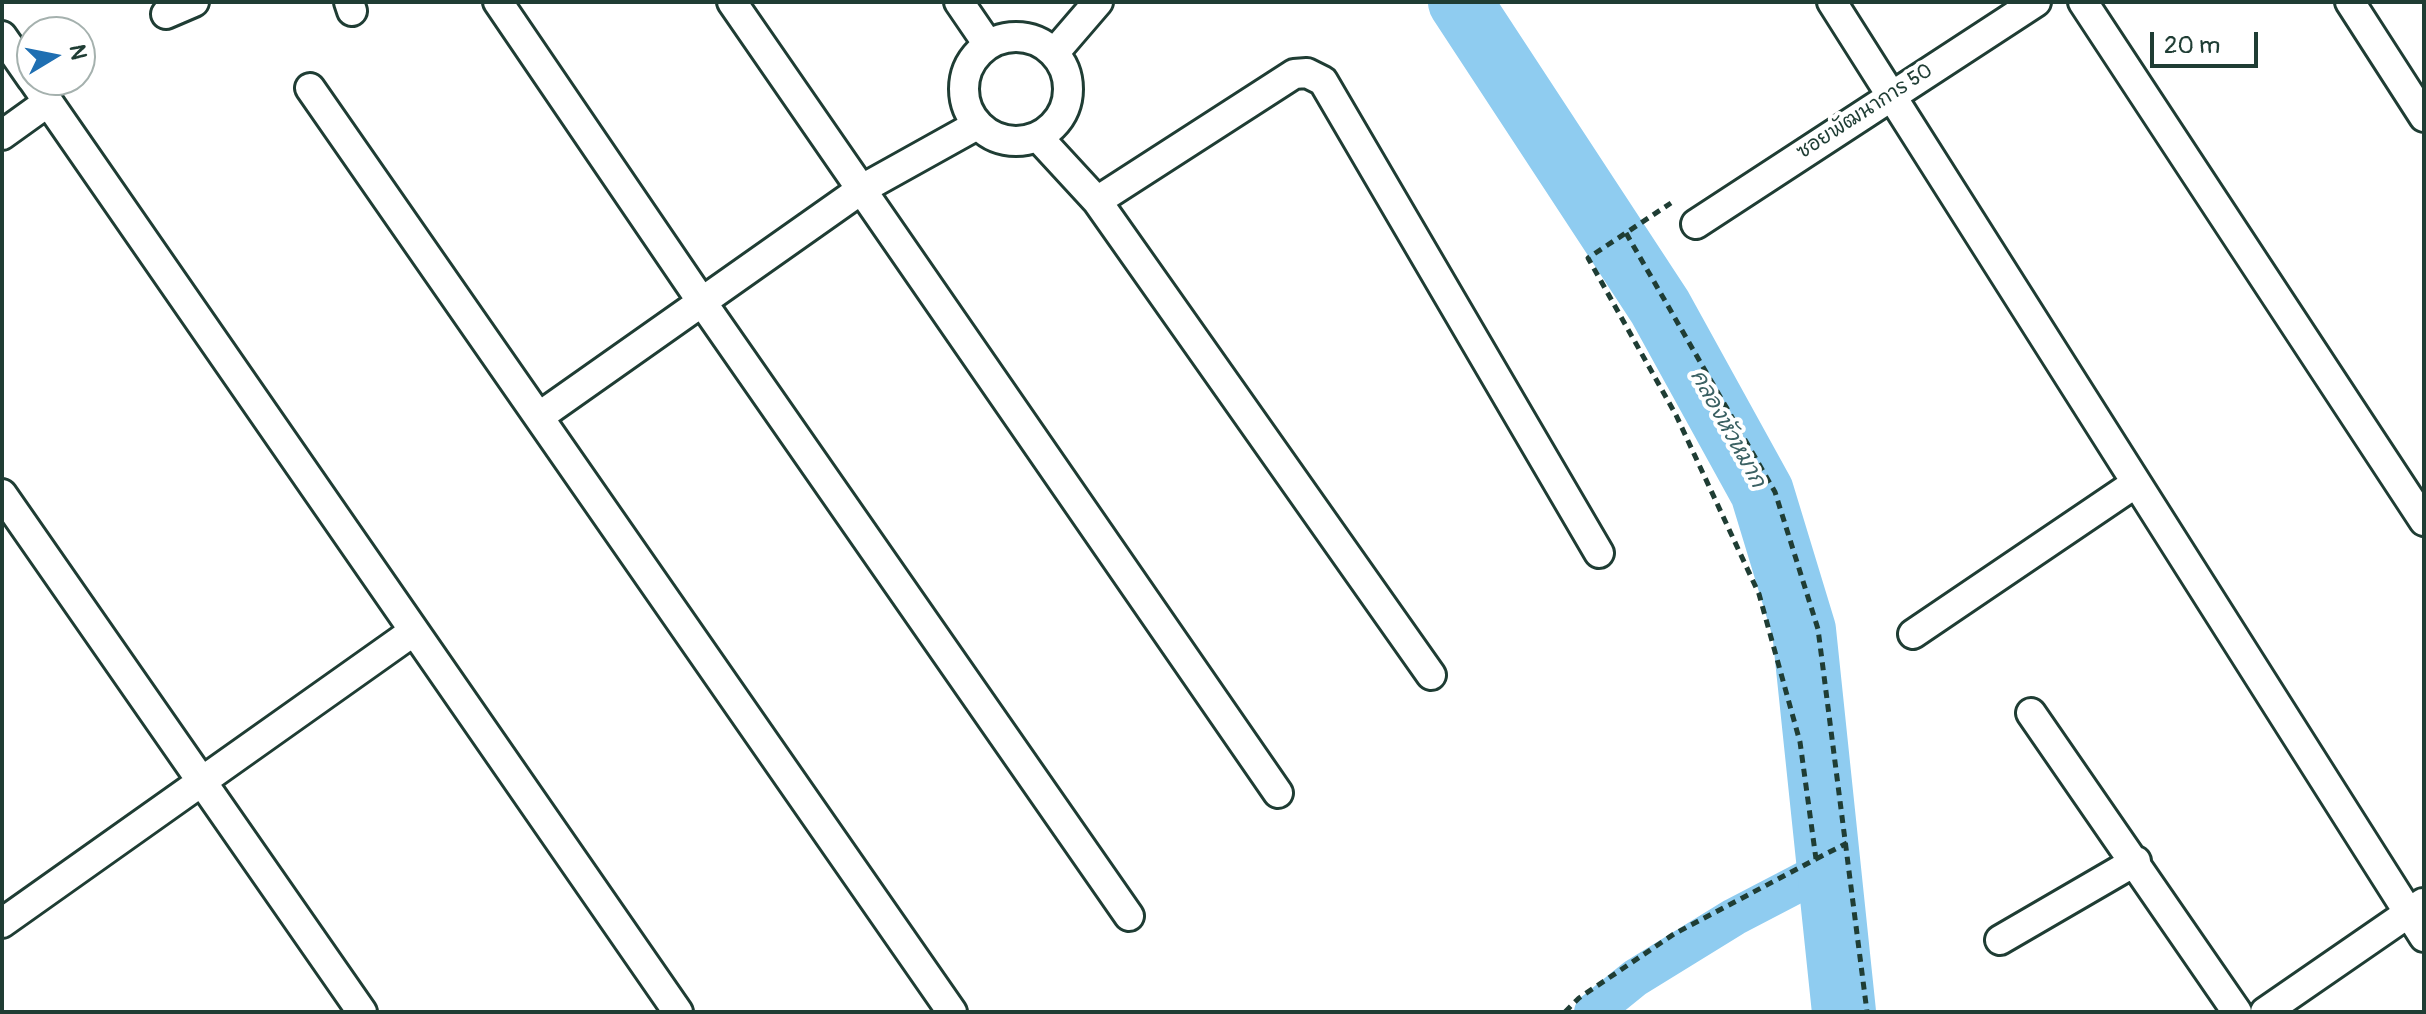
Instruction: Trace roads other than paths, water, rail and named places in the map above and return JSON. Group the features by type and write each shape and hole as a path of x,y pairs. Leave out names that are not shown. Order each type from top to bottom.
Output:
{"street":[{"path":"166,14 194,2"},
{"path":"498,2 702,302 1129,916"},
{"path":"732,2 1278,793"},
{"path":"959,2 987,43"},
{"path":"1055,52 1098,2"},
{"path":"1832,2 2136,483 2419,918 2265,1012"},
{"name":"ซอยพัฒนาการ 50","path":"1696,224 2036,2"},
{"path":"2083,2 2424,521"},
{"path":"2350,2 2424,117"},
{"path":"1010,35 1035,38 1055,52 1067,74 1068,99 1057,122 1038,137 1017,142 995,138 977,125 965,105 963,82 971,60 987,43 1010,35"},
{"path":"2,36 16,56"},
{"path":"1097,201 1294,74 1307,73 1323,81 1599,553"},
{"path":"310,88 952,1012"},
{"path":"2,135 31,96"},
{"path":"44,96 678,1012"},
{"path":"540,416 862,189 977,125"},
{"path":"1038,137 1097,201 1431,675"},
{"path":"1913,634 2136,483"},
{"path":"2,494 362,1012"},
{"path":"2,923 414,631"},
{"path":"2031,713 2136,861 2237,1012"},
{"path":"2000,940 2136,861"}],"waterway":[{"name":"คลองหัวหมาก","path":"1460,2 1660,307 1762,492 1804,630 1844,1012"},
{"path":"1593,1012 1635,978 1734,917 1828,868"}]}
